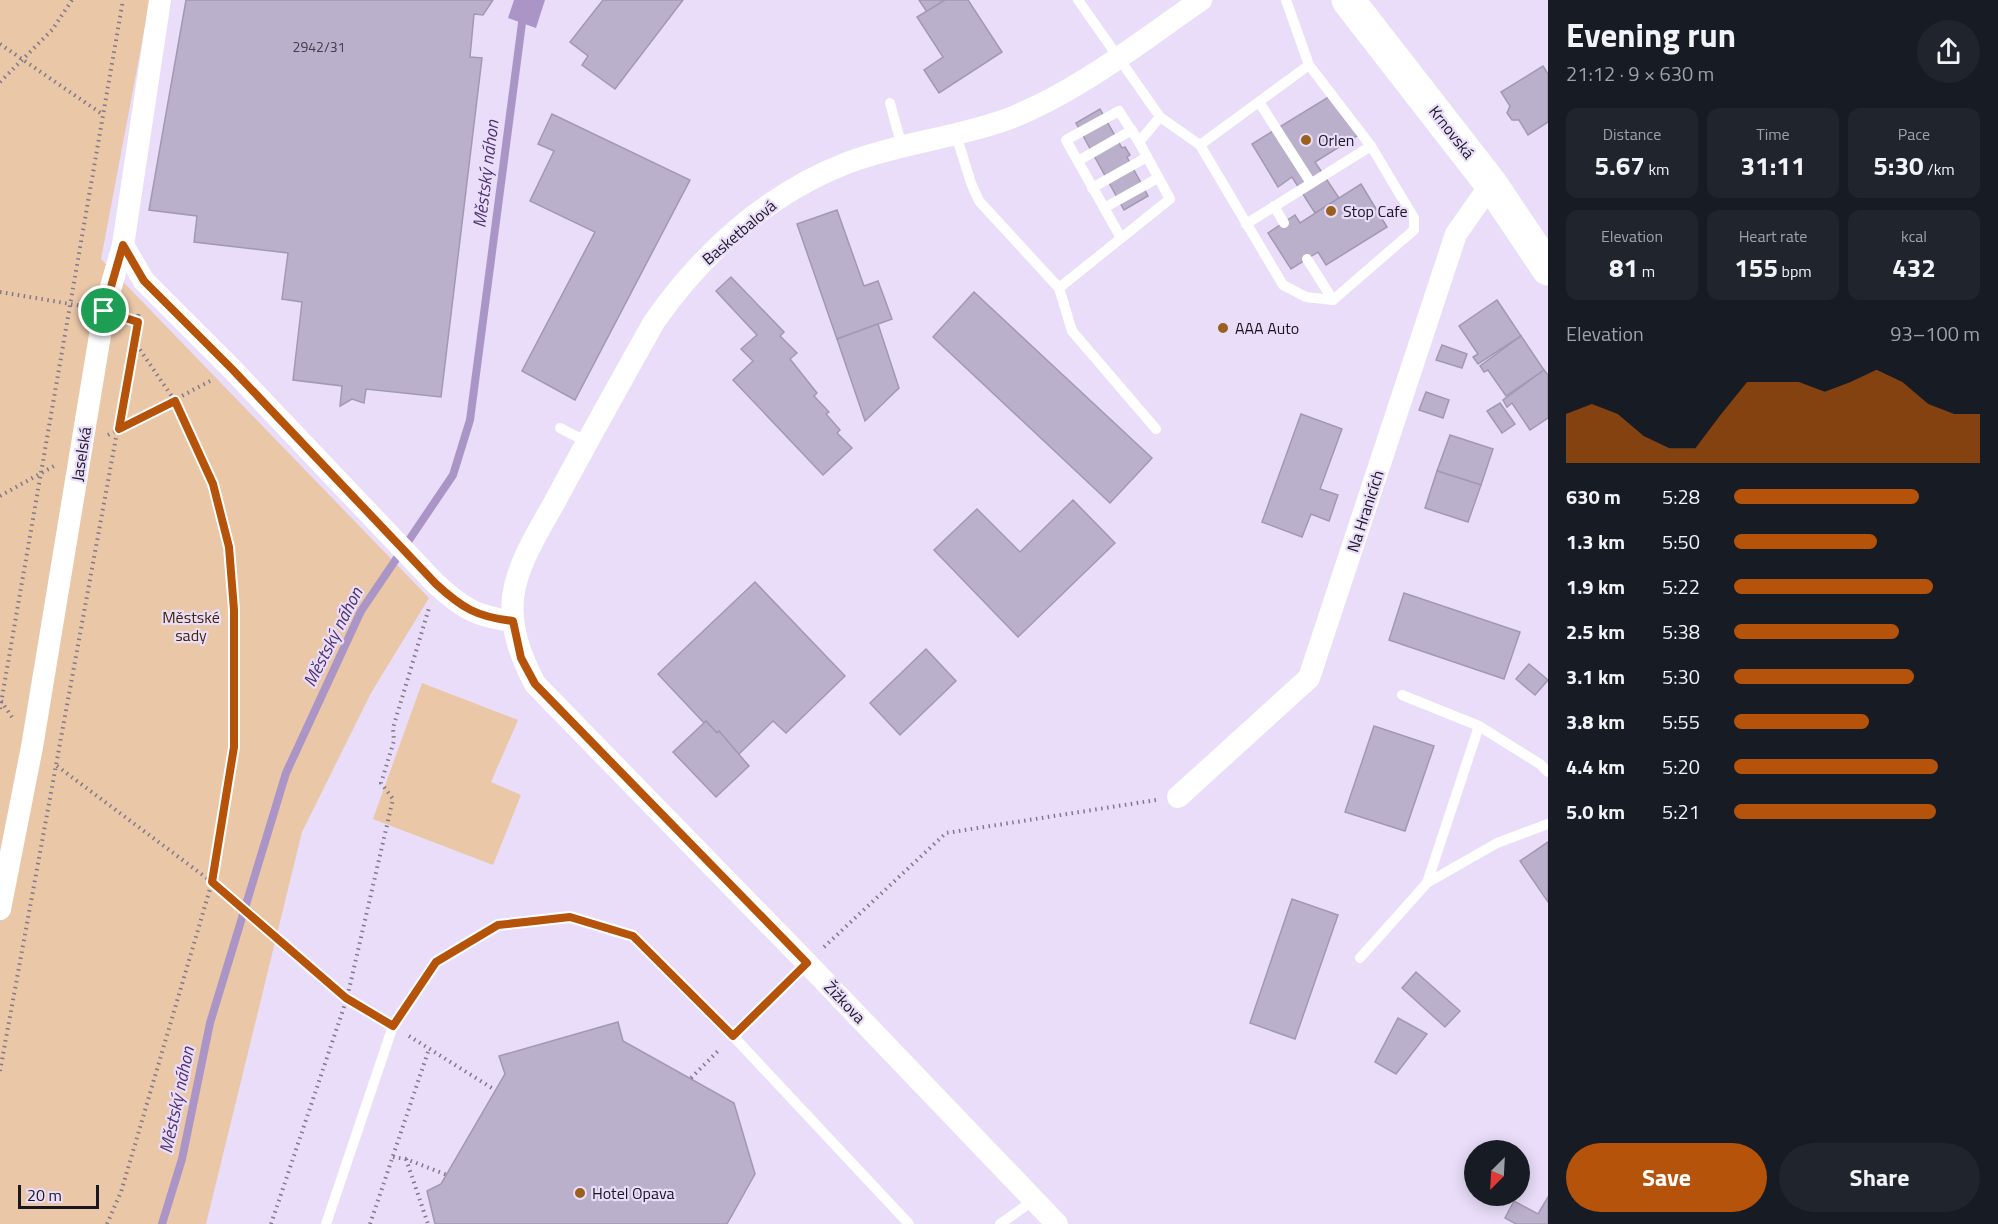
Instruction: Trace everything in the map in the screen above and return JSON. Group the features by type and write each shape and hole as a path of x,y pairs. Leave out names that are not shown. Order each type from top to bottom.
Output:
{"main road":[{"name":"Krnovská","path":"1348,0 1491,184 1548,269"}],"street":[{"name":"Jaselská","path":"0,909 32,747 104,311 123,245 160,0"},
{"name":"Basketbalová","path":"513,621 513,597 527,554 654,322 675,291 710,252 755,214 795,188 847,163 902,147 956,135 1008,118 1053,99 1201,0"},
{"name":"Na Hranicích","path":"1178,797 1309,678 1456,234 1491,184"},
{"path":"123,245 144,281 232,369 436,584 470,611 489,618 513,621"},
{"name":"Žižkova","path":"513,621 521,658 535,684 1057,1224"}],"lane":[{"path":"1078,0 1160,117 1200,145 1283,285 1306,297 1334,300 1414,230 1414,218 1371,146 1309,65 1287,0"},
{"path":"1200,145 1309,65"},
{"path":"1259,102 1311,183"},
{"path":"890,103 902,147"},
{"path":"1059,288 1170,199 1119,111 1066,140 1121,238"},
{"path":"1139,142 1160,117"},
{"path":"1078,161 1132,130"},
{"path":"956,135 971,183 980,201 1059,288 1072,331 1156,429"},
{"path":"1246,224 1371,146"},
{"path":"1092,188 1147,157"},
{"path":"1104,208 1158,178"},
{"path":"1274,206 1284,223"},
{"path":"1307,259 1334,300"},
{"path":"560,428 587,442"},
{"path":"1402,695 1479,726 1540,764 1548,772"},
{"path":"1427,883 1479,726"},
{"path":"1360,958 1427,883 1497,843 1548,824"},
{"path":"326,1224 393,1026 436,962 498,925 570,917 633,936 733,1036 909,1224"},
{"path":"1000,1224 1034,1200"}],"path":[{"path":"0,82 52,30 72,0"},
{"path":"0,709 123,0"},
{"path":"0,44 102,114"},
{"path":"0,1071 58,767 144,281"},
{"path":"0,292 69,303 138,322"},
{"path":"107,1224 121,1192 212,882 234,747 234,610 229,547 213,484 175,401 135,341"},
{"path":"0,496 119,429 213,380"},
{"path":"271,1224 346,998 393,799 381,783 394,741 393,728 436,584"},
{"path":"32,747 212,882 346,998 495,1090"},
{"path":"691,1078 807,963 946,833 1178,797"},
{"path":"370,1224 429,1049"},
{"path":"393,1157 406,1159 447,1175"},
{"path":"406,1159 428,1224"}],"green space":[{"name":"Městské sady","path":"0,0 150,0 101,259 429,598 371,693 302,832 206,1224 0,1224"},
{"path":"422,683 518,720 491,782 521,795 493,865 373,819"}],"shaded area":[{"path":"514,0 545,0 536,28 508,18"}],"building":[{"path":"186,0 493,0 483,15 474,14 470,57 482,58 441,397 366,389 364,403 352,399 340,406 342,386 293,380 302,302 282,299 288,253 194,242 197,216 149,210"},
{"path":"603,0 683,0 615,89 582,65 588,56 570,42"},
{"path":"919,0 945,0 927,12"},
{"path":"945,0 968,0 1002,52 939,93 924,70 943,57 917,17"},
{"path":"1543,66 1548,74 1548,122 1528,135 1519,120 1512,120 1507,113 1510,106 1501,92"},
{"path":"1335,93 1360,134 1315,162 1339,198 1315,213 1292,177 1278,187 1252,144"},
{"path":"1100,109 1122,148 1125,147 1130,155 1127,157 1148,196 1124,210 1076,123"},
{"path":"552,114 690,180 575,400 522,371 595,232 530,201 554,151 538,144"},
{"path":"1361,184 1387,227 1326,265 1318,252 1291,269 1268,233 1295,215 1300,223"},
{"path":"837,210 864,286 878,281 892,319 837,339 797,224"},
{"path":"731,277 784,332 780,336 797,353 790,359 817,393 814,396 829,412 826,414 840,430 837,433 852,448 823,475 733,380 753,361 741,349 757,335 716,291"},
{"path":"974,292 1152,458 1110,503 933,337"},
{"path":"1497,300 1521,336 1478,364 1473,357 1478,354 1459,326"},
{"path":"878,324 899,388 865,421 837,339"},
{"path":"1521,336 1544,370 1506,396 1488,370 1484,372 1480,366"},
{"path":"1442,345 1467,354 1462,368 1436,360"},
{"path":"1544,370 1548,375 1548,418 1530,430 1512,403 1507,407 1503,400"},
{"path":"1426,392 1449,400 1443,418 1419,410"},
{"path":"1500,403 1515,424 1502,433 1487,411"},
{"path":"1301,414 1342,429 1320,489 1338,495 1329,521 1311,514 1302,537 1262,522"},
{"path":"1450,435 1493,449 1481,485 1437,471"},
{"path":"1437,471 1481,485 1468,522 1425,508"},
{"path":"1073,500 1115,543 1018,637 934,550 977,509 1020,552"},
{"path":"755,582 845,676 786,733 773,721 738,755 719,731 717,733 706,721 704,723 658,674"},
{"path":"1404,593 1520,632 1504,679 1389,640"},
{"path":"926,649 956,681 900,735 870,703"},
{"path":"1529,664 1548,680 1535,695 1516,679"},
{"path":"706,721 717,733 719,731 749,766 716,797 673,752"},
{"path":"1374,726 1434,746 1405,831 1345,812"},
{"path":"1548,842 1548,902 1520,861"},
{"path":"1292,899 1338,915 1295,1039 1250,1023"},
{"path":"1416,972 1460,1011 1445,1027 1402,988"},
{"path":"1398,1018 1427,1034 1396,1074 1375,1062"},
{"path":"618,1022 623,1041 734,1103 755,1174 727,1224 435,1224 427,1191 441,1184 505,1074 499,1056"},
{"path":"1548,1197 1548,1224 1516,1224 1505,1218 1511,1206 1523,1206 1538,1214"}],"waterway":[{"name":"Městský náhon","path":"162,1224 182,1159 210,1023 286,773 361,611 453,475 470,420 522,23 530,0"}],"place":[{"name":"Orlen","path":"1306,140"},
{"name":"Stop Cafe","path":"1331,211"},
{"name":"AAA Auto","path":"1223,328"},
{"name":"Hotel Opava","path":"580,1193"}],"route":[{"path":"123,245 144,281 232,369 436,584 470,611 489,618 513,621 521,658 535,684 807,963 733,1036 633,936 570,917 498,925 436,962 393,1026 346,998 212,882 234,747 234,610 229,547 213,484 175,401 119,429 138,322 104,311 123,245"}]}
